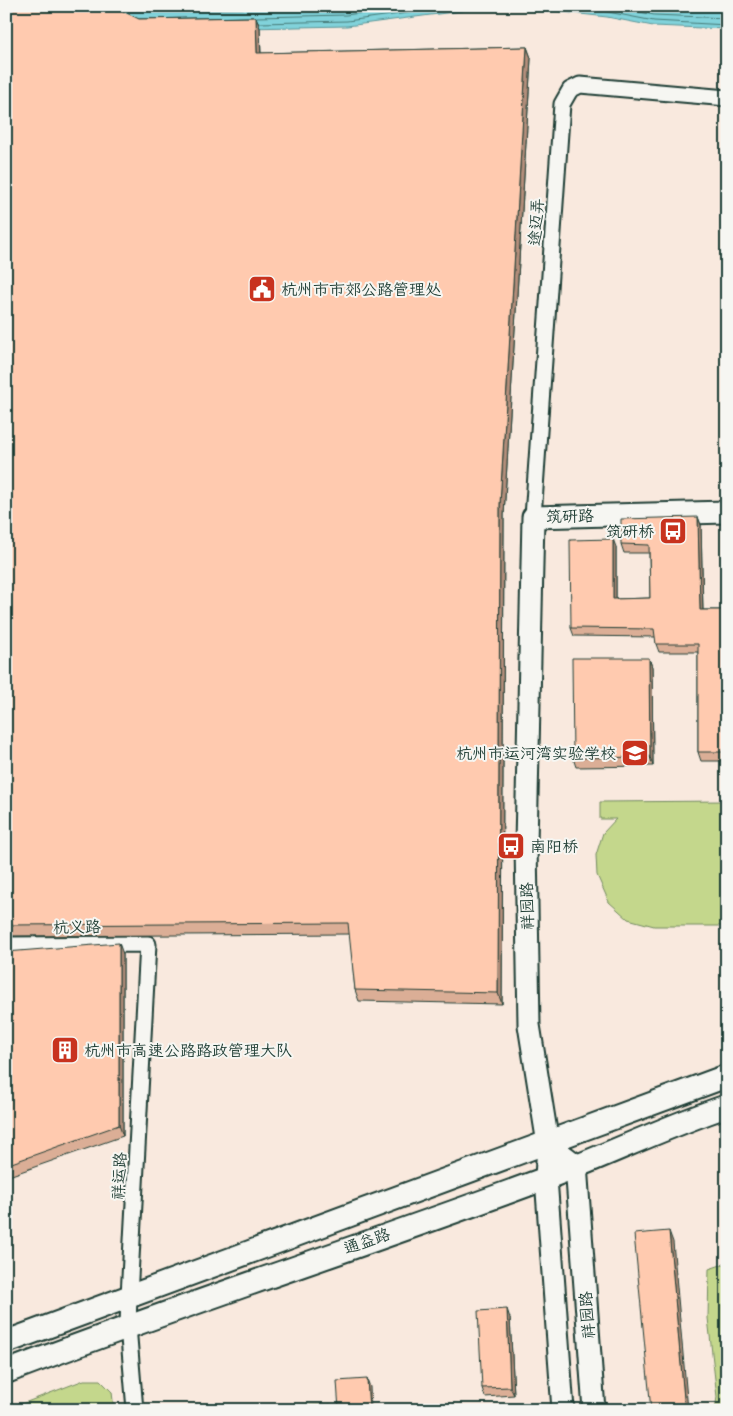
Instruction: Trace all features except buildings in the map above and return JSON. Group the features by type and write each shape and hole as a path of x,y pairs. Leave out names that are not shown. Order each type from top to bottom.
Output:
{"main road":[{"name":"通益路","path":"6,1342 548,1144 727,1076"},
{"name":"通益路","path":"6,1372 128,1326 546,1178 683,1121 727,1106"}],"street":[{"name":"途迈弄","path":"533,517 562,104 570,90 580,85 727,98"},
{"name":"筑研路","path":"533,517 727,512"},
{"name":"祥园路","path":"533,517 526,845 529,1025 548,1144 546,1178 563,1410"},
{"name":"杭义路","path":"6,945 148,944"},
{"name":"祥运路","path":"135,1410 128,1326 148,944"},
{"path":"548,1144 576,1165"},
{"name":"祥园路","path":"576,1165 594,1410"}],"green space":[{"path":"727,801 727,926 654,926 628,919 609,902 597,875 596,855 603,833 616,819 600,819 600,802"},
{"path":"727,1263 727,1410 715,1410 717,1397 708,1318 709,1269"},
{"path":"84,1380 100,1380 112,1392 114,1410 6,1410"},
{"path":"331,1404 331,1410 274,1410 275,1406"}],"water":[{"path":"93,6 499,6 347,26 143,30"},
{"path":"509,6 727,6 727,29 653,26 607,17"}],"place":[{"name":"杭州市市郊公路管理处","path":"262,289"},
{"name":"筑研桥","path":"673,531"},
{"name":"杭州市运河湾实验学校","path":"635,753"},
{"name":"南阳桥","path":"511,846"},
{"name":"杭州市高速公路路政管理大队","path":"65,1050"}]}
